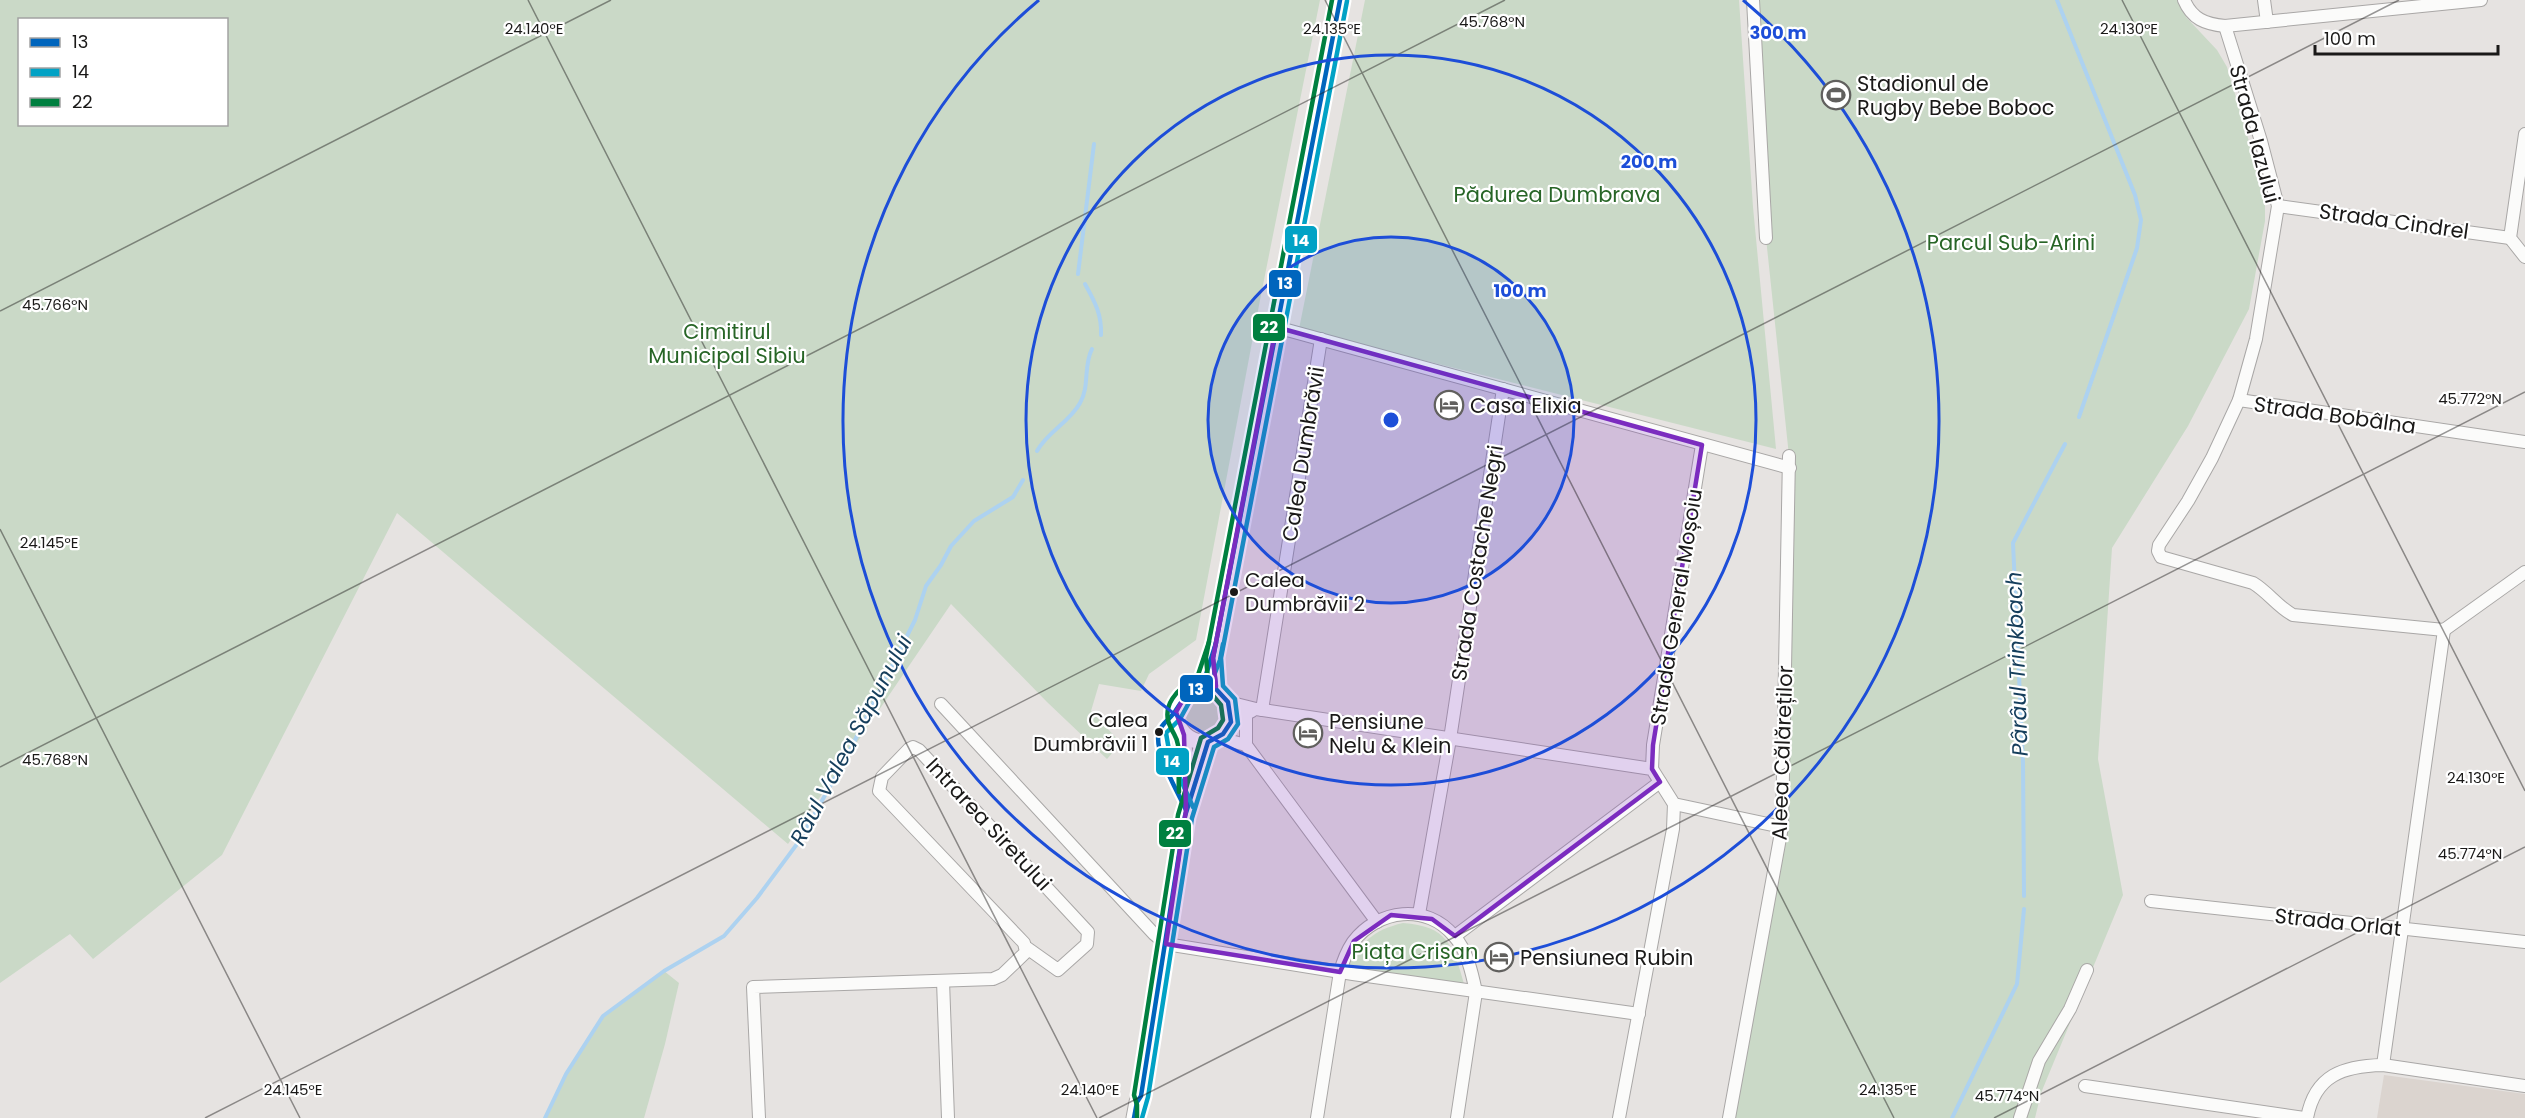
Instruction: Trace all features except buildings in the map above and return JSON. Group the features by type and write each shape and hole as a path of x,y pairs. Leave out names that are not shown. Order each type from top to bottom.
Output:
{"main road":[{"path":"1209,688 1340,0"},
{"path":"1186,810 1213,740 1231,722 1228,702 1209,688 1188,691 1177,706 1177,724 1184,735 1191,740 1213,740"},
{"path":"1134,1118 1137,1102 1141,1096 1186,810 1184,735"},
{"path":"1141,1096 1144,1103 1144,1118"}],"street":[{"path":"1753,0 1766,238"},
{"path":"2184,0 2193,16 2207,24 2225,26 2481,0"},
{"path":"2264,0 2267,22"},
{"name":"Strada Iazului","path":"2225,26 2261,141 2278,206 2256,339 2238,400"},
{"path":"2525,134 2510,238 2525,257"},
{"name":"Strada Cindrel","path":"2278,206 2510,238"},
{"path":"1276,327 1702,445"},
{"name":"Calea Dumbrăvii","path":"1246,745 1255,711 1322,339"},
{"name":"Strada Costache Negri","path":"1419,914 1450,739 1503,389"},
{"name":"Strada Bobâlna","path":"2444,630 2293,615 2282,609 2262,588 2253,583 2165,559 2158,551 2159,544 2188,501 2212,458 2238,400 2525,442"},
{"name":"Aleea Călăreților","path":"1702,445 1790,462 1782,827 1729,1118"},
{"name":"Strada General Moșoiu","path":"1652,769 1653,745 1702,445"},
{"path":"2384,1065 2444,630 2525,572"},
{"path":"1228,702 1255,711 1652,769 1674,804 1673,829 1619,1118"},
{"path":"941,704 1154,934 1166,944 1340,972 1639,1014"},
{"path":"1231,722 1255,711"},
{"path":"1213,740 1246,745 1377,922"},
{"name":"Intrarea Siretului","path":"914,747 919,750 1088,932 1087,944 1058,970 1027,948 879,791 882,777 909,749 914,747"},
{"path":"1455,936 1660,782"},
{"path":"1674,804 1782,827"},
{"name":"Strada Orlat","path":"2151,901 2525,942"},
{"path":"1317,1118 1340,972 1354,941 1377,922 1391,915 1419,914 1432,919 1455,936 1470,966 1476,992 1457,1118"},
{"path":"759,1118 753,987 998,978 1024,956 1027,948"},
{"path":"2020,1118 2039,1061 2070,1009 2087,970"},
{"path":"943,981 948,1118"},
{"path":"2085,1086 2305,1118 2313,1095 2328,1078 2354,1068 2384,1065 2525,1086"}],"highlighted area":[{"path":"1276,327 1702,445 1653,745 1652,769 1660,782 1455,936 1432,919 1391,915 1354,941 1340,972 1166,944 1186,810 1184,735 1176,712 1188,691 1216,686 1213,658"}],"shaded area":[{"path":"2384,1075 2525,1094 2525,1118 2377,1118"}],"green space":[{"name":"Cimitirul Municipal Sibiu","path":"0,0 1320,0 1260,300 1196,640 1149,674 1141,691 1099,684 1091,711 1121,743 1107,759 1047,702 951,604 788,844 397,513 222,855 93,959 70,934 0,983"},
{"name":"Pădurea Dumbrava","path":"1365,0 1739,0 1753,207 1776,449 1299,329"},
{"name":"Parcul Sub-Arini","path":"1753,0 2177,0 2186,17 2217,50 2227,67 2261,182 2265,200 2265,221 2249,309 2188,426 2112,548 2098,759 2123,895 2041,1093 2035,1118 1729,1118 1782,827 1789,456 1766,238"},
{"path":"1204,696 1216,702 1222,714 1216,726 1204,732 1192,726 1186,714 1192,702"},
{"name":"Piața Crișan","path":"1403,923 1430,928 1446,940 1456,958 1464,984 1347,969 1357,951 1369,938 1384,929"},
{"path":"664,971 679,983 644,1118 545,1118 566,1074 603,1016"}],"waterway":[{"name":"Pârâul Trinkbach","path":"2057,0 2135,195 2141,220 2137,248 2079,417"},
{"name":"Râul Valea Săpunului","path":"1078,274 1094,144"},
{"name":"Râul Valea Săpunului","path":"1085,284 1097,309 1101,335"},
{"name":"Râul Valea Săpunului","path":"1037,451 1080,403 1085,390 1092,349"},
{"name":"Pârâul Trinkbach","path":"2024,896 2023,763 2013,543 2065,444"},
{"name":"Râul Valea Săpunului","path":"545,1118 566,1074 603,1016 664,971 724,936 757,898 800,840 847,756 915,620 926,586 951,546 974,521 1013,497 1023,480"},
{"name":"Pârâul Trinkbach","path":"1952,1118 2017,984 2024,909"}],"transit line":[{"name":"22","path":"1137,1118 1134,1095 1178,815 1201,738 1218,728 1223,720 1221,705 1209,691 1206,657 1332,0"},
{"name":"13","path":"1134,1118 1137,1102 1141,1096 1185,816 1208,742 1223,734 1231,722 1228,702 1216,689 1213,658 1340,0"},
{"name":"14","path":"1142,1118 1148,1097 1192,818 1214,747 1228,739 1238,724 1235,699 1223,686 1221,658 1347,1"},
{"name":"22","path":"1179,792 1178,745 1168,720 1169,705 1177,693 1196,681 1209,642"},
{"name":"13","path":"1186,810 1163,760 1158,740 1159,732 1186,696 1202,687 1216,643"},
{"name":"14","path":"1193,807 1170,756 1166,733 1180,719 1191,699 1208,691 1220,660 1223,644"}],"place":[{"name":"Stadionul de Rugby Bebe Boboc","path":"1836,95"},
{"name":"Casa Elixia","path":"1449,405"},
{"name":"Calea Dumbrăvii 2","path":"1234,592"},
{"name":"Calea Dumbrăvii 1","path":"1159,732"},
{"name":"Pensiune Nelu & Klein","path":"1308,733"},
{"name":"Pensiunea Rubin","path":"1499,957"}]}
